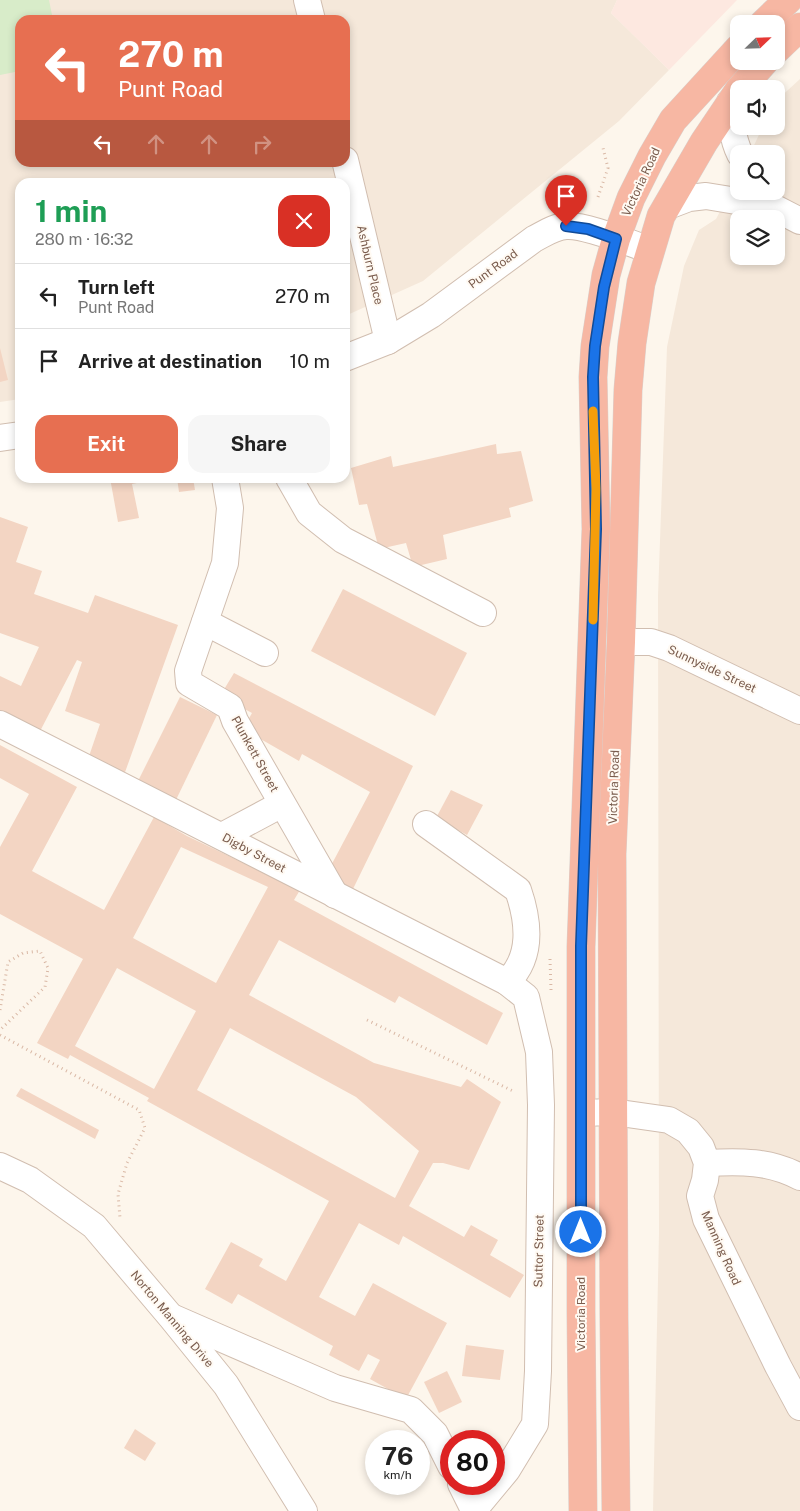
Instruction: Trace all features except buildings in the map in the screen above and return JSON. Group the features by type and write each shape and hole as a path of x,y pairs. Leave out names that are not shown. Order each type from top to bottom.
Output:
{"highway":[{"path":"772,15 788,0"},
{"path":"785,41 800,27"},
{"name":"Victoria Road","path":"583,1511 580,1311 582,937 596,529 593,377 595,346 604,287 616,239 631,198 673,120 730,57"},
{"name":"Victoria Road","path":"748,80 757,70"},
{"name":"Victoria Road","path":"616,1511 612,854 621,642 628,390 632,344 641,282 661,216 684,175 730,103"}],"street":[{"path":"307,0 311,15"},
{"name":"Ashburn Place","path":"350,181 388,341"},
{"path":"668,206 689,198 706,196 730,197"},
{"path":"768,200 800,221"},
{"name":"Punt Road","path":"350,356 388,341 431,315 534,239 552,229 566,226 579,227 650,250"},
{"path":"0,438 15,436"},
{"name":"Plunkett Street","path":"225,483 230,508 225,563 188,670 189,683 230,707 235,721 335,896"},
{"path":"292,483 309,513 343,540 483,612"},
{"path":"205,622 265,653"},
{"name":"Sunnyside Street","path":"621,642 651,642 669,648 800,711"},
{"name":"Digby Street","path":"0,724 222,836 335,896 508,982"},
{"path":"222,836 282,804"},
{"path":"426,824 518,890 523,904 526,927 526,953 516,973 508,982"},
{"name":"Suttor Street","path":"474,1510 507,1470 535,1424 538,1371 541,1105 539,1052 526,997 508,982"},
{"path":"581,1113 613,1112 669,1120 688,1131 701,1148 707,1164 738,1161 764,1165 800,1177"},
{"name":"Manning Road","path":"707,1164 700,1196 706,1219 800,1407"},
{"name":"Norton Manning Drive","path":"0,1166 30,1180 94,1226 226,1385 304,1511"},
{"path":"171,1317 335,1388 411,1410 435,1434 440,1444"},
{"path":"466,1495 474,1510"}],"path":[{"path":"598,197 608,168 604,148"},
{"path":"0,1010 8,962 23,953 40,951 48,968 45,987 0,1030"},
{"path":"529,1010 537,1000 551,995 550,958"},
{"path":"367,1020 541,1105"},
{"path":"0,1035 139,1110 145,1128 127,1163 118,1194 121,1221"}],"shaded area":[{"path":"0,0 617,0 611,13 669,70 619,121 423,281 350,314 350,178 15,178 15,400 0,402"},
{"path":"617,0 737,0 669,70 611,13"},
{"path":"800,79 800,1511 653,1511 659,1233 658,596 667,347 684,266 699,230 716,219 730,193 730,200 785,200 785,145 754,145 759,135 785,135 785,93"}],"green space":[{"path":"0,0 49,0 52,15 15,15 15,72 0,75"}],"slow traffic":[{"path":"593,411 596,489 593,620"}],"route":[{"path":"566,226 588,229 616,239 604,287 595,346 593,377 596,529 581,946 581,1232"}]}
